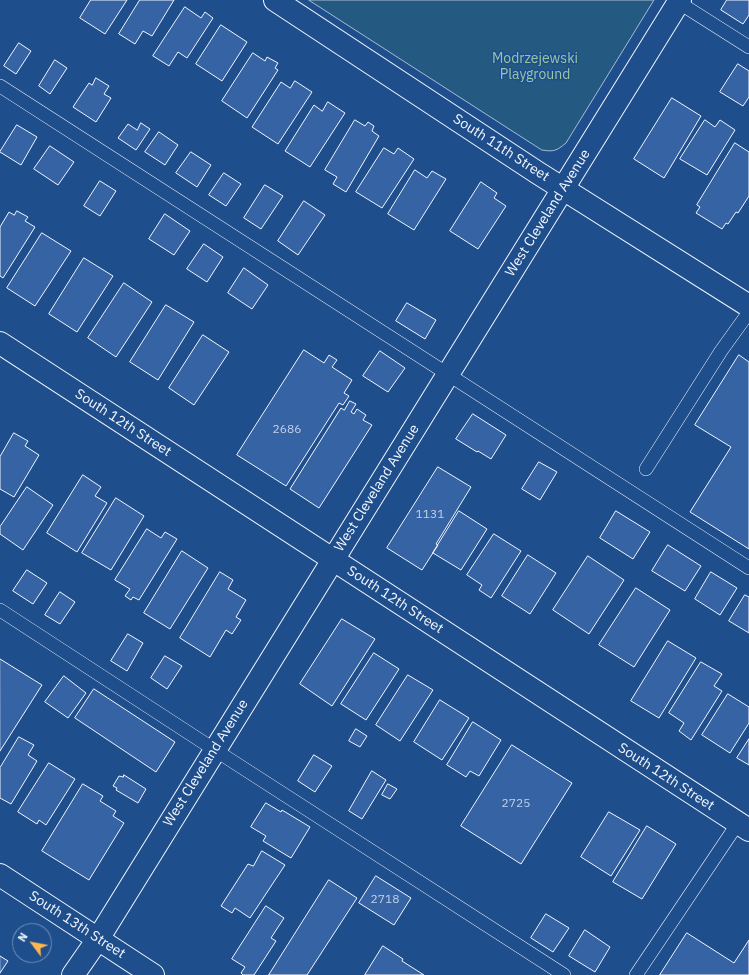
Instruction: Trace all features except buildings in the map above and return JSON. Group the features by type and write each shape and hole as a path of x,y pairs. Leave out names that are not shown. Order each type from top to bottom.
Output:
{"street":[{"name":"South 11th Street","path":"275,0 562,188 749,306"},
{"name":"West Cleveland Avenue","path":"73,975 98,939 679,1"},
{"name":"South 12th Street","path":"0,343 743,827"},
{"name":"South 13th Street","path":"0,875 153,975"}],"lane":[{"path":"679,1 749,47"},
{"path":"0,86 749,568"},
{"path":"646,469 721,351 749,312"},
{"path":"0,610 564,975"},
{"path":"636,975 743,827"}],"green space":[{"name":"Modrzejewski Playground","path":"309,0 654,0 566,143 555,150 549,151 542,150"}]}
